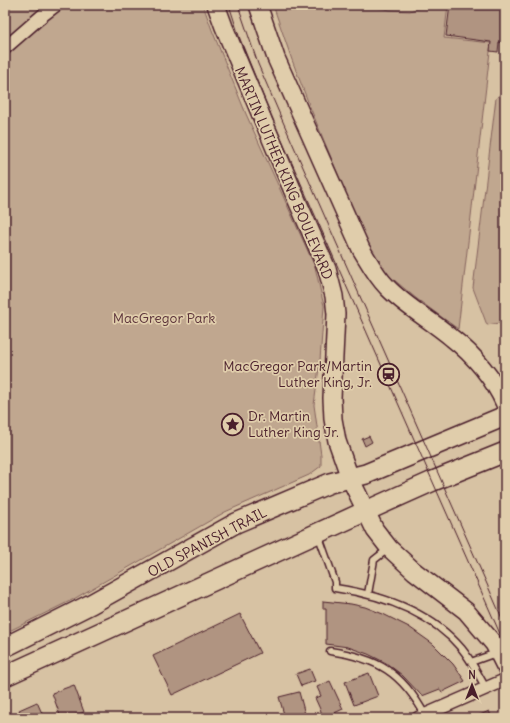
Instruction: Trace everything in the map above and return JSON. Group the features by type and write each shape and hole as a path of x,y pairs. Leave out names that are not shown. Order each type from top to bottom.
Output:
{"main road":[{"name":"MARTIN LUTHER KING BOULEVARD","path":"216,5 279,160 327,269 334,296 336,314 332,398 333,420 337,441 350,478 375,530 389,548 414,571 466,611 494,644 502,659"},
{"path":"258,5 276,58 361,249 373,269 387,287 468,352 484,371 505,404"},
{"name":"OLD SPANISH TRAIL","path":"5,647 91,604 236,524 330,483 366,474 505,416"},
{"path":"5,676 366,511 440,478 505,452"}],"street":[{"path":"5,48 56,5"},
{"path":"422,716 505,680"}],"lane":[{"path":"318,533 335,582 335,588 368,594 396,603 417,613 434,624 461,648 486,688"},
{"path":"368,594 374,560 389,548"},
{"path":"330,651 359,656 373,661 393,674 417,699 422,716"},
{"path":"471,662 502,659"}],"green space":[{"name":"MacGregor Park","path":"5,5 203,5 246,114 315,267 324,306 320,360 314,405 321,455 321,466 309,475 225,512 72,600 5,633"},
{"path":"273,5 366,5 390,10 410,11 426,5 448,5 444,38 491,43 458,329 417,299 387,274 366,242 310,107"},
{"path":"505,90 505,322 487,325 473,288 496,98"}],"building":[{"path":"450,5 505,5 505,43 499,42 498,52 490,51 491,42 446,36"},
{"path":"369,436 372,442 365,446 362,439"},
{"path":"323,601 365,607 409,627 433,644 453,664 465,681 442,692 440,689 422,696 402,675 386,663 368,654 348,647 326,644 326,609 323,609"},
{"path":"240,614 260,653 172,695 153,656"},
{"path":"310,669 315,681 301,686 296,674"},
{"path":"369,673 378,696 354,705 345,682"},
{"path":"330,681 343,709 324,718 315,698 321,696 317,687"},
{"path":"74,685 84,712 66,718 61,718 52,693"},
{"path":"299,692 306,718 285,718 279,697"},
{"path":"37,702 44,718 22,718 19,710"},
{"path":"6,709 10,718 5,718"},
{"path":"489,711 492,718 473,718"}],"tram line":[{"path":"229,5 240,39 272,118 505,645"},
{"path":"238,5 258,64 505,625"}],"place":[{"name":"MacGregor Park/Martin Luther King, Jr.","path":"388,374"},
{"name":"Dr. Martin Luther King Jr.","path":"232,424"}]}
